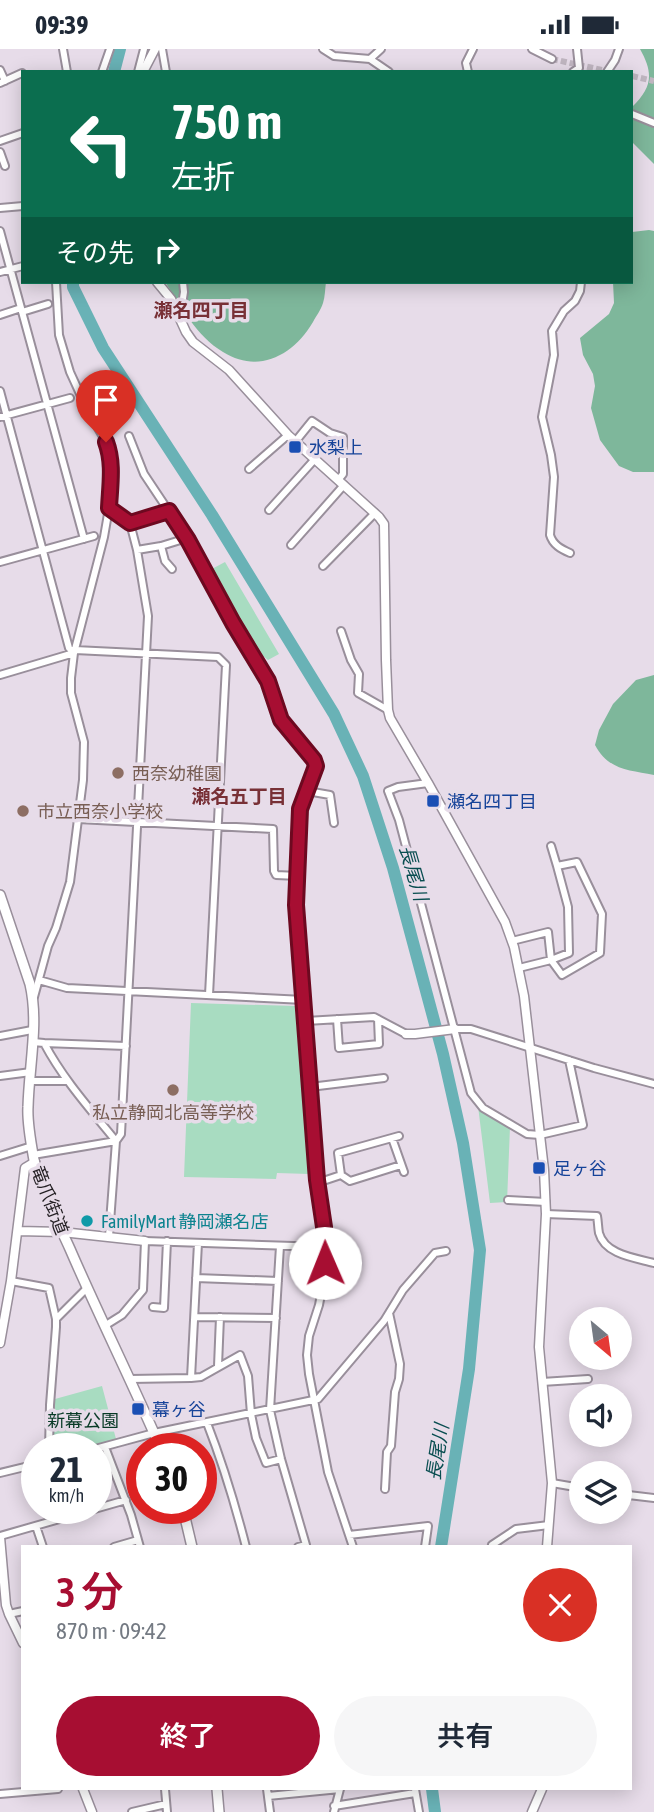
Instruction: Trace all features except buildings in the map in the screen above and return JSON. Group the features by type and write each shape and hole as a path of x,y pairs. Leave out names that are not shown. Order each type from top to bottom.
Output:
{"main road":[{"name":"竜爪街道","path":"0,895 33,999 28,1110 34,1154 42,1184 154,1433"},
{"path":"187,1524 192,1545"},
{"path":"217,1790 219,1812"}],"street":[{"path":"63,49 67,70"},
{"path":"103,70 110,49"},
{"path":"141,70 144,49"},
{"path":"142,70 155,49"},
{"path":"162,49 166,70"},
{"path":"323,49 334,56 370,59 386,70"},
{"path":"370,59 381,49"},
{"path":"468,70 466,63 473,49"},
{"path":"531,49 552,59"},
{"path":"576,70 579,68 577,49"},
{"path":"608,70 619,49"},
{"path":"0,70 2,82 21,73"},
{"path":"633,114 654,123"},
{"path":"0,141 21,133"},
{"path":"0,152 5,166"},
{"path":"0,208 21,206"},
{"path":"0,231 83,539"},
{"path":"0,272 21,266"},
{"path":"33,999 70,882 85,742 71,693 71,678 74,651 109,508 111,474 110,451 70,372 59,335 57,284"},
{"path":"159,284 171,299 186,332 194,342 229,370 295,442 384,524 390,718 505,922 519,968 524,996 547,1214 539,1347 552,1483 547,1545"},
{"path":"180,317 183,284"},
{"path":"570,553 557,546 550,535 554,477 541,417 554,355 552,331 564,311 575,301 581,284"},
{"path":"0,315 48,304"},
{"path":"0,391 3,416 69,648 74,651"},
{"path":"3,416 70,398"},
{"path":"291,545 341,483 343,474 343,437 330,433 312,421 295,442"},
{"path":"249,469 288,435"},
{"path":"129,436 144,474 187,538 268,681 281,720 316,766 298,820 296,905 317,1183 325,1247 324,1278 309,1336 307,1355 328,1472 352,1545"},
{"path":"269,510 315,459"},
{"path":"108,1236 116,1141 121,1134 127,1046 148,617 130,523 109,508"},
{"path":"130,523 169,511"},
{"path":"323,566 375,513"},
{"path":"0,562 94,536"},
{"path":"137,550 187,538"},
{"path":"161,546 165,561 172,569"},
{"path":"341,631 359,674 358,693 388,710"},
{"path":"0,675 74,651 218,657 226,665 209,995"},
{"path":"428,783 388,791 399,820 471,1093 483,1108 527,1134 540,1135 583,1125 569,1059"},
{"path":"307,791 330,795 334,823"},
{"path":"78,819 273,829 276,875 298,876"},
{"path":"519,968 569,953 568,907 551,846"},
{"path":"512,941 548,932 551,960 562,975 600,953 602,914 577,862 557,866"},
{"path":"39,980 67,988 304,1000"},
{"path":"306,1021 365,1016 378,1019 406,1034 471,1029 654,1084"},
{"path":"337,1019 339,1048 379,1044 378,1019"},
{"path":"0,1036 32,1030"},
{"path":"33,1042 127,1046"},
{"path":"44,1043 67,1081 116,1141"},
{"path":"0,1076 67,1081"},
{"path":"310,1087 384,1078"},
{"path":"395,1137 403,1168 350,1181 341,1175 338,1153 395,1137"},
{"path":"0,1156 34,1154 116,1141"},
{"path":"0,1343 11,1281 25,1168 34,1154"},
{"path":"317,1183 341,1175"},
{"path":"508,1200 546,1202"},
{"path":"547,1214 597,1216 599,1234 606,1245 618,1252 654,1263"},
{"path":"18,1231 62,1232 145,1241 325,1247"},
{"path":"106,1325 122,1315 144,1290 145,1241"},
{"path":"153,1307 164,1308 167,1241"},
{"path":"191,1378 198,1243"},
{"path":"280,1246 270,1410 306,1545"},
{"path":"154,1433 318,1399 384,1321 402,1290 435,1253 446,1251"},
{"path":"196,1278 278,1281"},
{"path":"11,1281 49,1288 56,1319 49,1433"},
{"path":"56,1319 87,1288"},
{"path":"385,1489 387,1452 391,1446 400,1364 389,1313"},
{"path":"195,1317 276,1318"},
{"path":"218,1366 220,1317"},
{"path":"130,1379 201,1377 240,1355 248,1375 256,1439 266,1463 281,1459"},
{"path":"542,1382 588,1379"},
{"path":"207,1423 228,1477 245,1545"},
{"path":"21,1639 6,1605 0,1537 126,1500 112,1465"},
{"path":"0,1473 21,1468"},
{"path":"552,1483 569,1486"},
{"path":"632,1495 654,1498"},
{"path":"133,1524 139,1544"},
{"path":"492,1545 516,1529 549,1525"},
{"path":"36,1526 42,1545"},
{"path":"349,1535 428,1526 425,1545"},
{"path":"9,1614 21,1611"},
{"path":"0,1794 46,1790"},
{"path":"81,1812 91,1810 83,1790"},
{"path":"132,1812 167,1808 165,1790"},
{"path":"270,1812 268,1792 316,1790"},
{"path":"340,1790 334,1809 415,1791 419,1812"},
{"path":"531,1812 542,1790"}],"green space":[{"path":"640,49 654,49 654,164 633,143 633,106 647,86 647,66"},
{"path":"654,231 654,472 633,472 619,466 600,440 591,408 595,386 593,374 583,355 580,338 609,314 614,303 613,284 633,284 633,232"},
{"path":"166,284 326,284 321,308 305,334 274,358 249,361 236,358 213,345 190,320"},
{"path":"225,562 279,654 268,660 256,650 253,651 210,570"},
{"path":"654,675 654,775 620,768 606,760 595,745 599,730 613,704 636,680"},
{"path":"191,1003 295,1006 309,1174 277,1173 276,1179 184,1177"},
{"path":"478,1106 510,1127 507,1202 490,1203"},
{"name":"新幕公園","path":"102,1386 116,1439 112,1440 112,1433 54,1433 55,1399"}],"waterway":[{"name":"長尾川","path":"115,70 120,49"},
{"name":"長尾川","path":"73,284 103,348 212,515 334,714 363,776 393,868 443,1054 463,1143 480,1250 469,1369 441,1545"},
{"name":"長尾川","path":"432,1790 435,1812"}],"tunnel":[{"path":"552,59 602,70"},
{"path":"633,76 654,81"}],"place":[{"name":"水梨上","path":"295,447"},
{"name":"西奈幼稚園","path":"118,773"},
{"name":"瀬名四丁目","path":"433,801"},
{"name":"市立西奈小学校","path":"23,811"},
{"name":"私立静岡北高等学校","path":"173,1090"},
{"name":"足ヶ谷","path":"539,1168"},
{"name":"FamilyMart 静岡瀬名店","path":"87,1221"},
{"name":"幕ヶ谷","path":"138,1409"}],"district":[{"name":"瀬名四丁目","path":"201,310"},
{"name":"瀬名五丁目","path":"239,796"}],"route":[{"path":"106,442 110,451 109,508 130,523 169,511 268,681 281,720 316,766 298,820 296,905 325,1263"}]}
